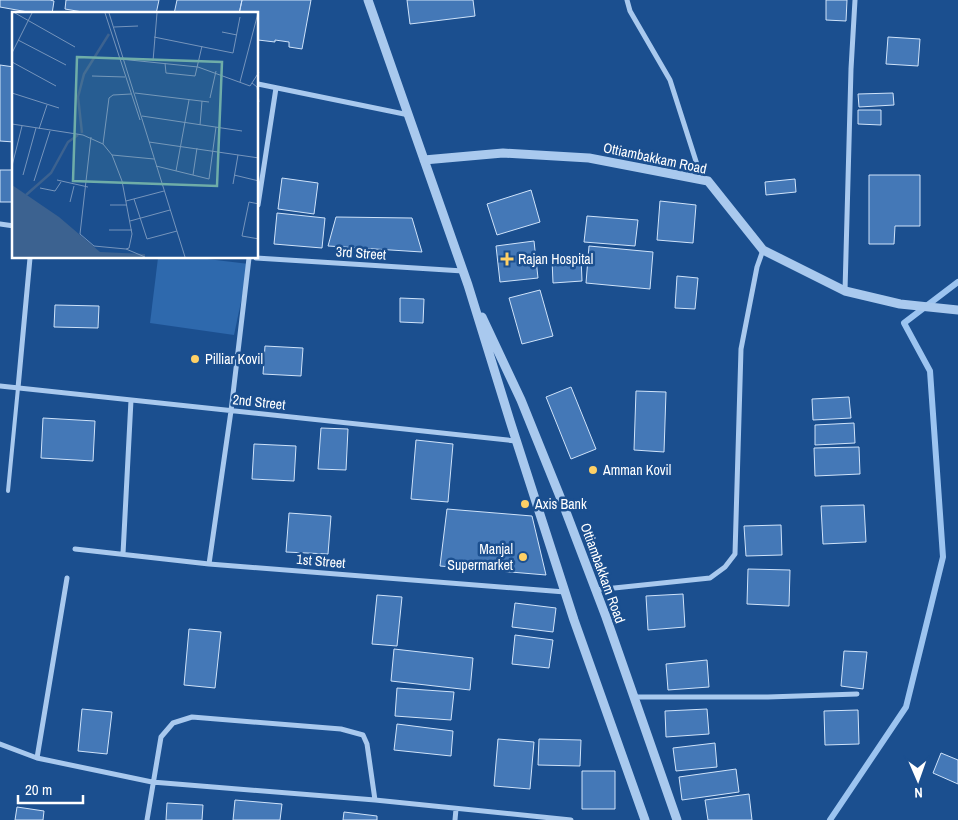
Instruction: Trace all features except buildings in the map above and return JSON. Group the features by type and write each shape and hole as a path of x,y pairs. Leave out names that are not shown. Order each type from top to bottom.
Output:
{"street":[{"name":"Ottiambakkam Road","path":"368,0 468,285 565,592 645,820"},
{"path":"627,0 630,11 670,80 702,180"},
{"path":"845,291 851,69 855,0"},
{"path":"259,84 409,116"},
{"path":"259,198 276,88"},
{"name":"Ottiambakkam Road","path":"424,160 503,154 589,158 708,181 764,250 845,291 900,304 958,310"},
{"path":"596,590 710,578 725,567 735,554 741,349 757,267 764,250"},
{"name":"3rd Street","path":"259,258 463,271"},
{"path":"18,388 30,259"},
{"path":"209,564 231,411 249,259"},
{"name":"Ottiambakkam Road","path":"468,285 521,400 596,590 674,819"},
{"name":"2nd Street","path":"0,386 516,441"},
{"path":"122,554 131,400"},
{"name":"1st Street","path":"75,549 209,564 565,592"},
{"path":"37,758 67,578"},
{"path":"633,697 768,697 857,694"},
{"path":"148,820 152,782 161,737 173,723 192,718 341,729 362,735 368,744 375,800"},
{"path":"0,744 37,758 152,782 375,800 571,820"},
{"path":"455,820 456,809"}],"lane":[{"path":"8,491 18,388"}],"shaded area":[{"path":"158,259 207,259 249,264 234,335 150,323"}],"waterway":[{"path":"830,820 906,707 943,557 930,371 904,323 958,282"}],"place":[{"name":"Rajan Hospital","path":"507,259"},
{"name":"Pilliar Kovil","path":"195,359"},
{"name":"Amman Kovil","path":"593,470"},
{"name":"Axis Bank","path":"525,504"},
{"name":"Manjal Supermarket","path":"523,557"}]}
